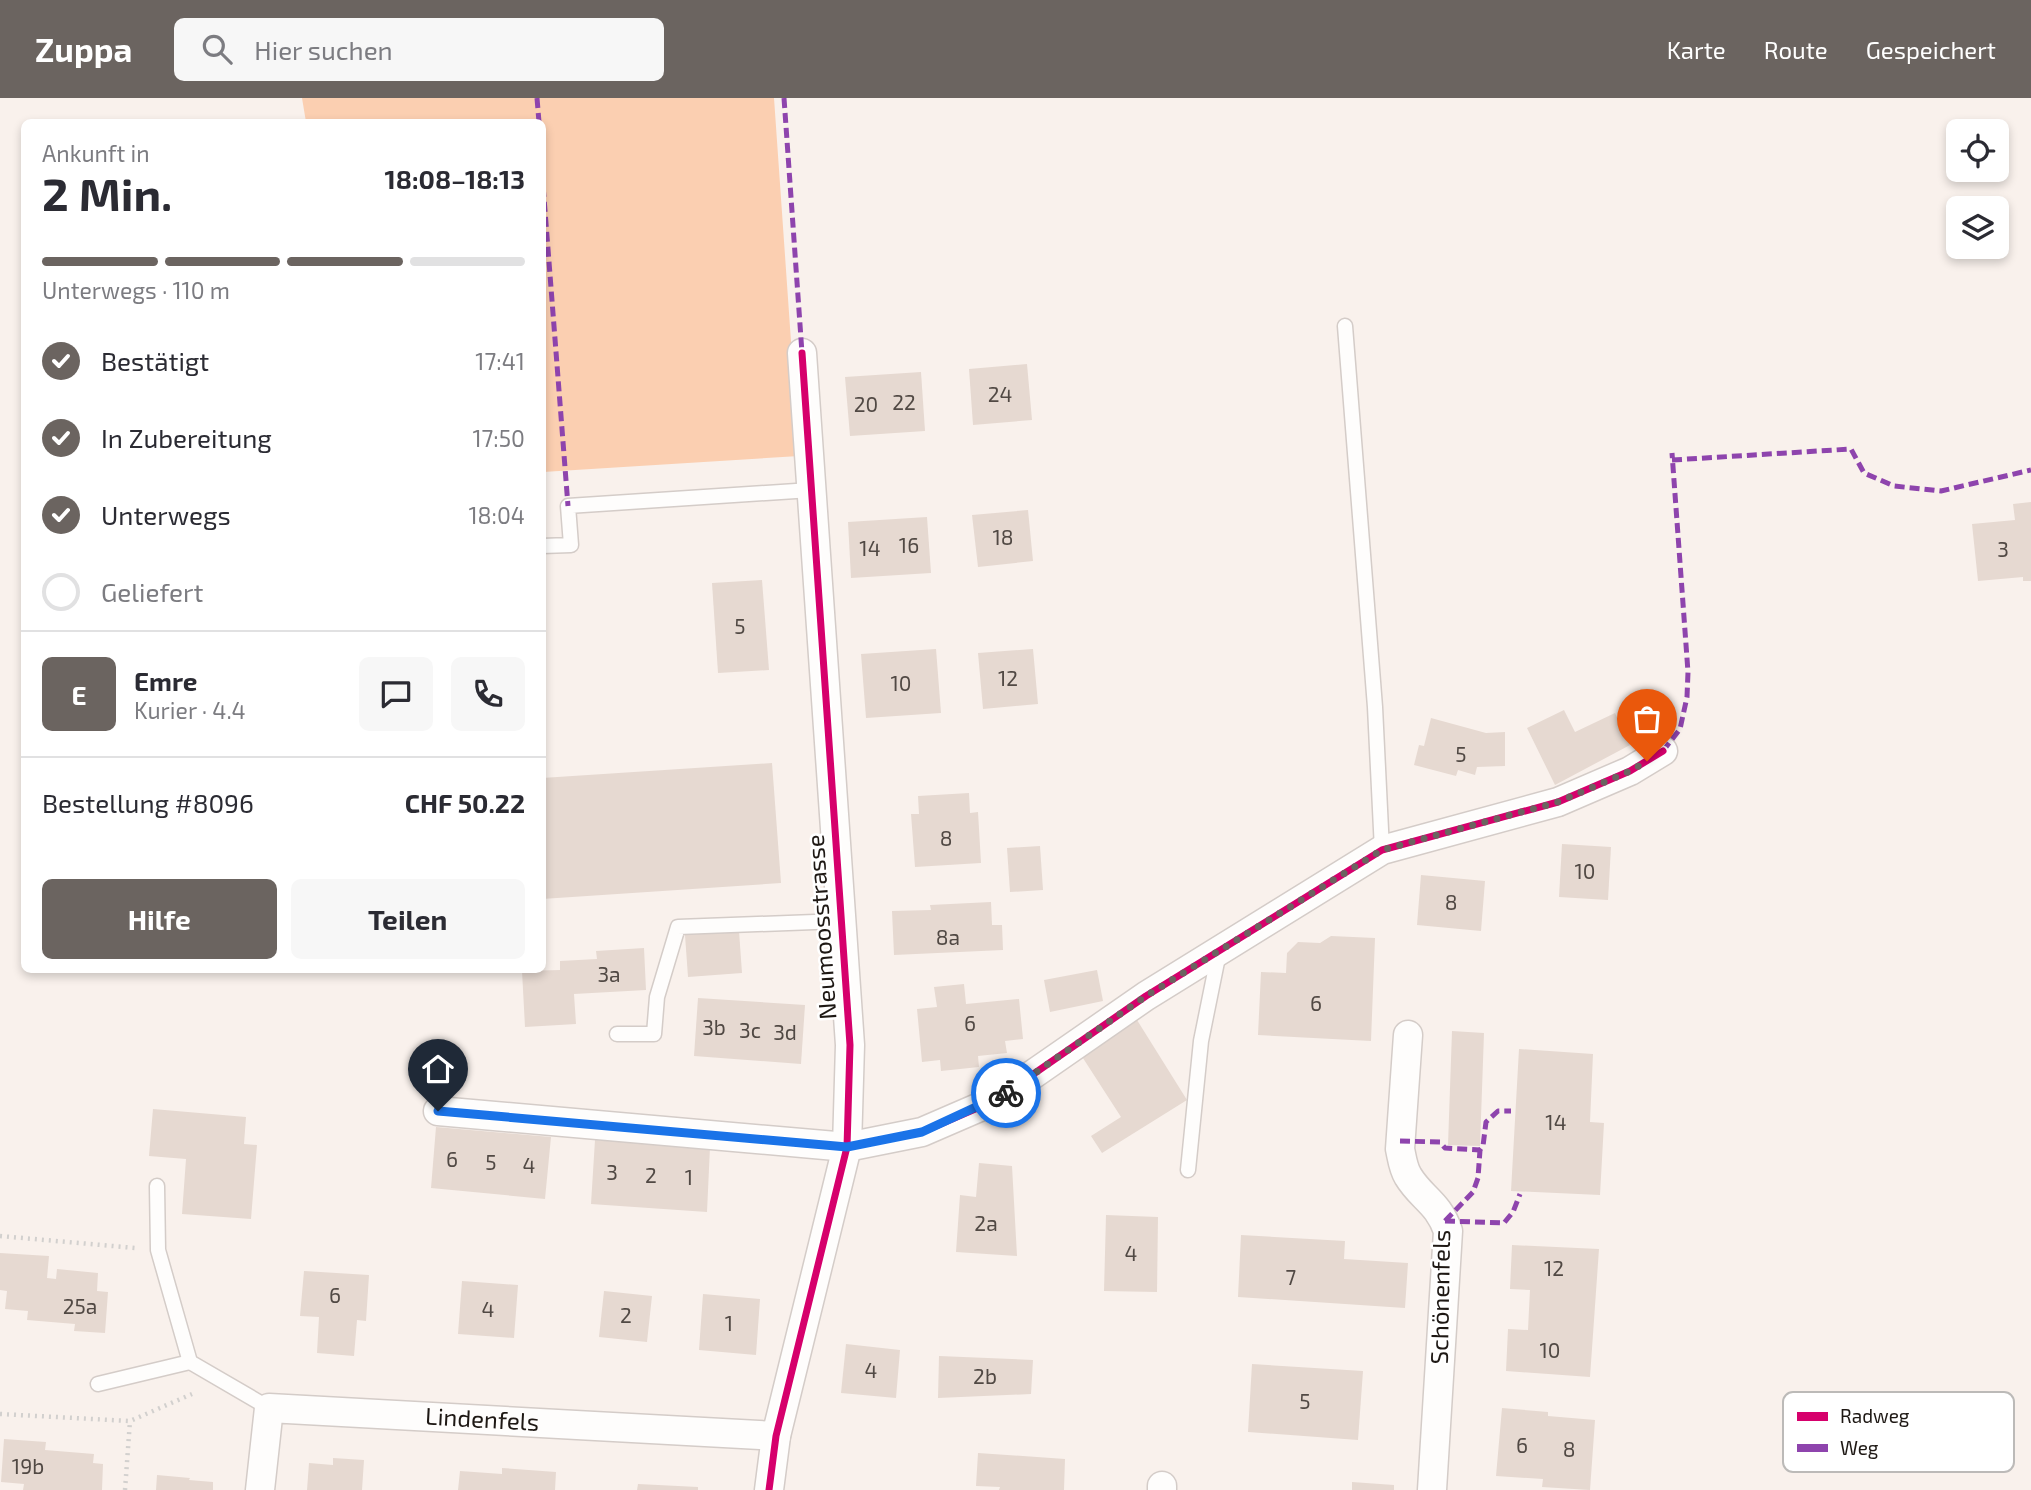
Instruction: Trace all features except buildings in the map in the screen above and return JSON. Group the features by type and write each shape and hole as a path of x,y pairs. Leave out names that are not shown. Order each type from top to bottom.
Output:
{"street":[{"name":"Neumoosstrasse","path":"769,1490 776,1436 847,1147 850,1045 802,353"},
{"path":"438,1111 847,1147 922,1132 996,1100 1146,996 1382,850 1558,802 1630,771 1663,751"},
{"name":"Schönenfels","path":"1408,1035 1401,1157 1409,1179 1435,1206 1448,1231 1432,1490"},
{"path":"260,1490 270,1409"},
{"name":"Lindenfels","path":"270,1409 776,1436"}],"lane":[{"path":"1345,326 1375,707 1382,850"},
{"path":"546,546 571,545 568,506 811,490"},
{"path":"617,1034 654,1034 657,997 678,927 841,921"},
{"path":"1188,1170 1201,1041 1220,950"},
{"path":"157,1185 158,1250 190,1362 270,1409"},
{"path":"98,1384 190,1362"}],"path":[{"path":"0,1237 158,1250"},
{"path":"0,1414 130,1422 221,1381"},
{"path":"125,1490 130,1422"}],"shaded area":[{"path":"302,98 774,98 799,456 546,472 546,119 306,119"}],"marked path":[{"path":"537,98 539,119"},
{"path":"784,98 802,353"},
{"path":"546,223 568,506"},
{"path":"1672,460 1851,449 1864,473 1894,486 1941,491 2031,470"},
{"path":"1663,751 1680,729 1687,697 1688,672 1672,453"},
{"path":"1445,1221 1473,1192 1478,1178 1486,1122 1498,1111 1511,1111"},
{"path":"1400,1141 1440,1142 1445,1148 1480,1150"},
{"path":"1445,1221 1504,1223 1513,1212 1520,1194"}],"cycle path":[{"path":"769,1490 776,1436 847,1147 850,1045 802,353"},
{"path":"438,1111 847,1147 922,1132 996,1100 1146,996 1382,850 1558,802 1630,771 1663,751"}],"way so far":[{"path":"1006,1093 1146,996 1382,850 1558,802 1647,761"}],"route":[{"path":"438,1111 847,1147 922,1132 996,1100 1006,1093"}]}
